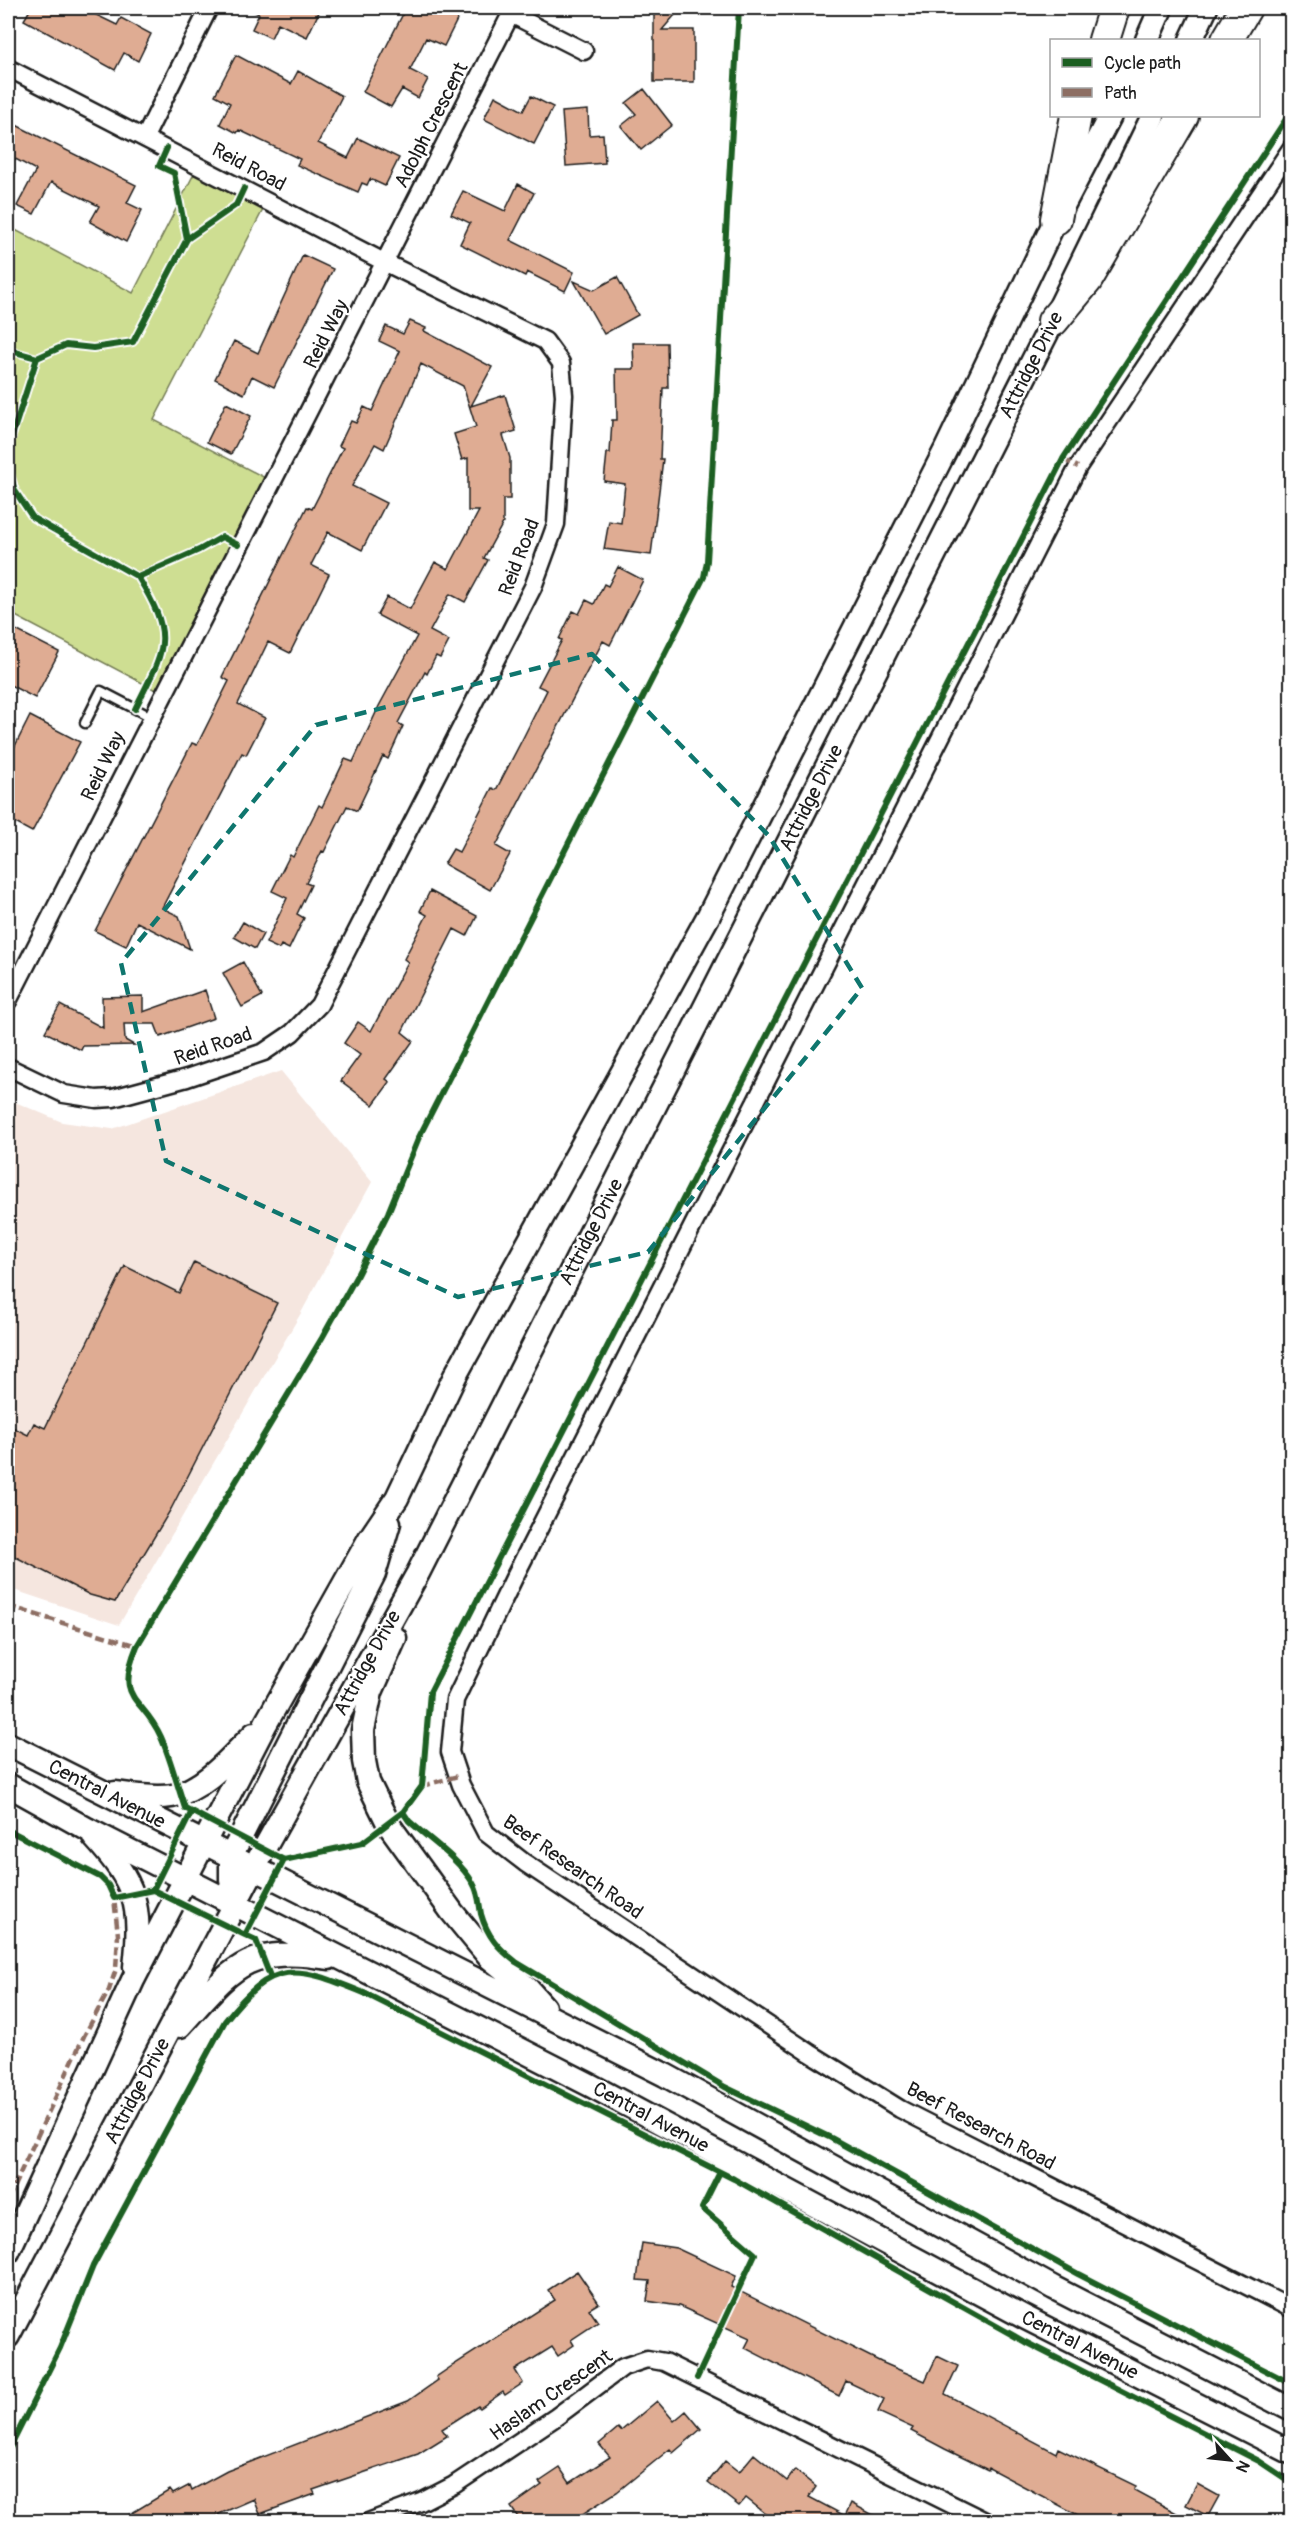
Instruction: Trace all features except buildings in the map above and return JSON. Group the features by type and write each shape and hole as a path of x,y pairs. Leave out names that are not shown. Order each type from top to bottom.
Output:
{"highway":[{"path":"1104,39 1114,8"},
{"path":"1228,39 1246,8"},
{"path":"1056,219 1076,117"},
{"path":"1053,321 1087,280 1182,117"}],"main road":[{"path":"1147,39 1161,8"},
{"path":"1191,39 1206,8"},
{"name":"Attridge Drive","path":"8,2252 133,1980 188,1879 267,1723 370,1538 397,1498 455,1376 709,915 946,449 1056,219 1109,117"},
{"name":"Attridge Drive","path":"8,2336 254,1868 418,1573 1053,321 1153,117"},
{"path":"236,1904 231,1880 231,1856 374,1574 397,1498"},
{"path":"418,1573 398,1632 371,1692 363,1731 364,1761 368,1782 389,1825 465,1929 490,1958 527,1988 555,2019"},
{"path":"106,1793 169,1797 180,1794 218,1768 267,1723"},
{"name":"Central Avenue","path":"8,1744 665,2075 1054,2288 1292,2410"},
{"name":"Central Avenue","path":"8,1785 87,1829 590,2085 1024,2317 1292,2453"},
{"path":"87,1829 123,1871 133,1894 138,1918 133,1980"},
{"path":"159,2050 225,1977 262,1956 281,1953 348,1961"}],"street":[{"path":"145,137 209,8"},
{"path":"512,11 584,51"},
{"name":"Adolph Crescent","path":"386,263 512,11"},
{"name":"Reid Road","path":"8,68 386,263 544,341 561,363 564,395 556,524 533,587 318,1005 292,1033 264,1052 187,1078 113,1098 96,1099 64,1094 8,1067"},
{"name":"Beef Research Road","path":"1292,147 1078,467 509,1588 455,1701 450,1752 461,1785 486,1833 525,1863 810,2053 900,2109 1292,2309"},
{"name":"Reid Way","path":"8,1001 150,717 386,263"},
{"name":"Haslam Crescent","path":"368,2522 421,2502 454,2485 537,2430 623,2367 647,2359 664,2362 987,2522"}],"lane":[{"path":"85,723 101,691 150,717"}],"highlighted area":[{"path":"592,654 769,836 862,988 648,1252 458,1297 166,1161 121,963 316,725"}],"shaded area":[{"path":"281,1071 372,1182 301,1313 119,1625 8,1588 8,1099 62,1122 112,1129"}],"green space":[{"path":"199,164 268,200 154,420 273,482 163,694 8,612 8,226 133,293"}],"marked path":[{"path":"1063,459 1078,467"},
{"path":"8,1606 137,1646"},
{"path":"422,1786 458,1776"},
{"path":"8,2199 84,2036 109,1990 116,1969 118,1935 114,1898"},
{"path":"427,2517 429,2522"}],"cycle path":[{"path":"284,1860 185,1808 161,1737 129,1688 128,1678 131,1664 137,1646 322,1338 356,1277 388,1213 419,1137 704,577 707,561 739,8"},
{"path":"270,1976 256,1940 245,1935 284,1860 362,1843 403,1812 422,1786 430,1692 1063,459 1292,110"},
{"path":"8,350 37,358 66,345 93,348 133,342 187,239 174,173 159,166 167,148"},
{"path":"187,239 236,205 244,188"},
{"path":"37,358 9,445 8,467 15,491 33,518 138,577 199,550 222,537 238,545"},
{"path":"135,709 159,657 162,643 162,630 158,615 138,577"},
{"path":"403,1812 409,1821 452,1857 467,1874 473,1883 481,1914 490,1935 499,1947 516,1962 725,2087 831,2138 1078,2274 1292,2384"},
{"path":"153,1890 191,1813"},
{"path":"8,1830 100,1877 108,1885 114,1898 153,1890 245,1935"},
{"path":"8,2452 60,2348 93,2266 225,2021 258,1986 272,1977 287,1973 303,1973 364,1993 734,2179 1025,2342 1259,2461 1292,2483"},
{"path":"697,2378 755,2254 702,2208 720,2172"}]}
